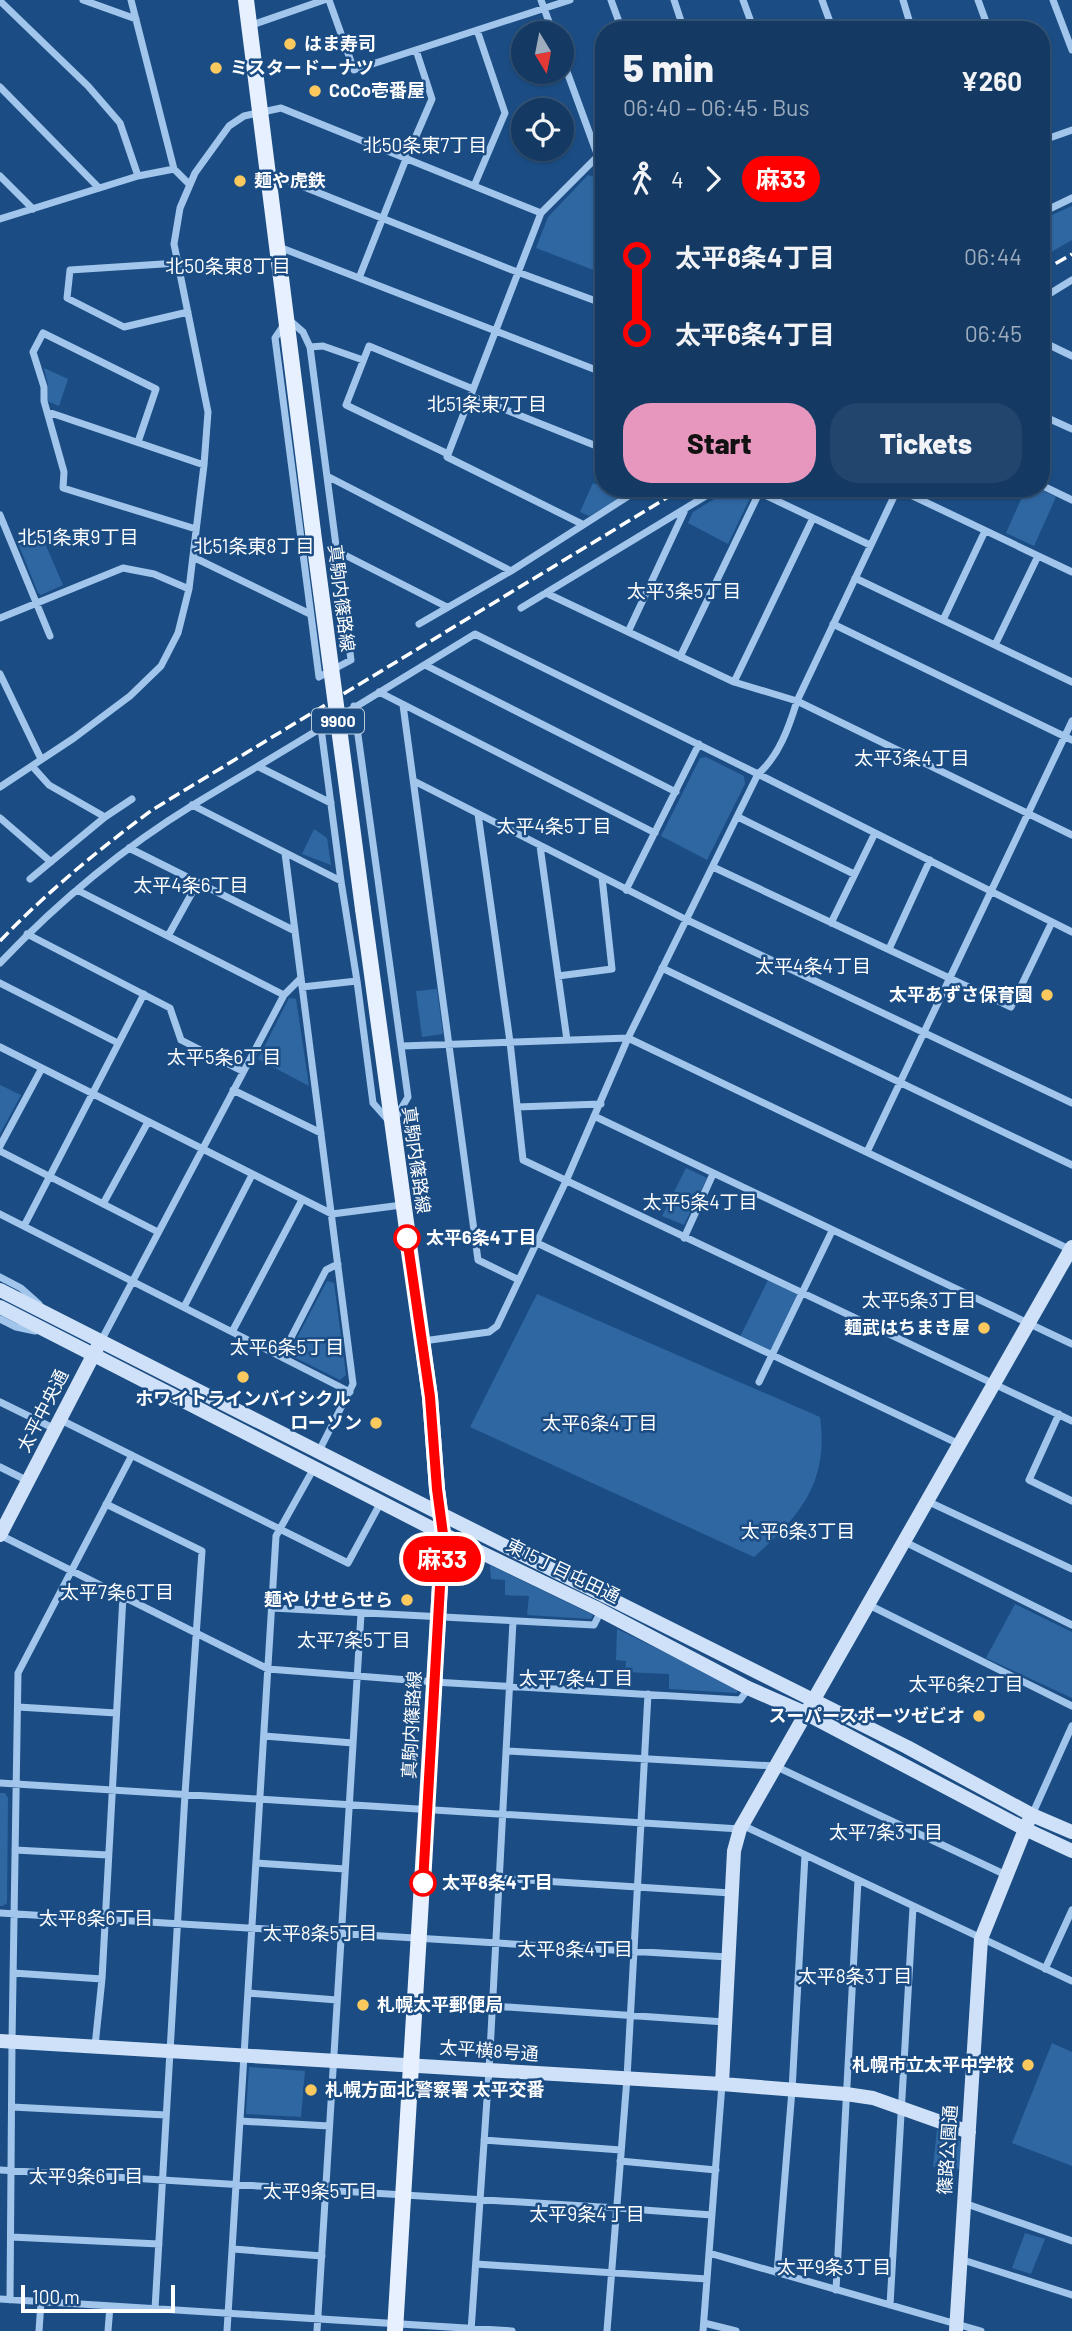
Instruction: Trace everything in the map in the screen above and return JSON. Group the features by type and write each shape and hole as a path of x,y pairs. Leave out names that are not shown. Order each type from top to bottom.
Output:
{"main road":[{"name":"真駒内篠路線","path":"246,0 313,532 430,1397 443,1534 396,2328"}],"street":[{"path":"83,0 136,19"},
{"path":"131,0 174,169 189,184"},
{"path":"249,26 324,0"},
{"path":"329,0 354,70 570,0"},
{"path":"541,0 548,21"},
{"path":"611,0 619,21"},
{"path":"674,0 681,21"},
{"path":"743,0 751,21"},
{"path":"822,0 830,21"},
{"path":"978,0 986,21"},
{"path":"1053,0 1069,33 1072,50"},
{"path":"0,1 88,86 120,123 138,176"},
{"path":"905,1 910,21"},
{"path":"474,186 505,113 477,30"},
{"path":"359,278 405,159 432,99 416,50"},
{"path":"572,84 595,140"},
{"path":"0,87 99,188"},
{"path":"0,787 130,696 161,666 178,634 189,589 208,412 174,244 180,208 189,184 229,126 244,116 281,108 541,213"},
{"path":"1050,138 1072,130"},
{"path":"582,524 447,457 541,213 595,161"},
{"path":"0,219 138,176 174,169"},
{"path":"269,173 595,301"},
{"path":"0,176 33,209"},
{"path":"1050,209 1072,198"},
{"path":"279,247 595,370"},
{"path":"178,263 70,270 67,298 124,327 188,312"},
{"path":"1050,293 1072,280"},
{"path":"288,319 303,332 310,346 351,660 318,677 275,338 288,319"},
{"path":"138,442 156,389 43,333 33,352 64,472 63,488 196,529"},
{"path":"1050,345 1072,356"},
{"path":"310,346 323,346 363,360"},
{"path":"449,454 346,405 369,346 595,445"},
{"path":"48,412 204,465"},
{"path":"1050,419 1072,429"},
{"path":"327,476 511,571"},
{"path":"1050,489 1072,500"},
{"path":"419,624 511,571 626,497"},
{"path":"522,608 705,497"},
{"path":"680,657 757,497"},
{"path":"768,497 870,545"},
{"path":"422,1341 489,1332 497,1326 566,1181 628,1038 758,774 770,763 893,497"},
{"path":"915,497 1072,572"},
{"path":"628,632 685,510"},
{"path":"0,515 50,636"},
{"path":"734,682 813,518"},
{"path":"943,620 985,531"},
{"path":"337,551 447,607"},
{"path":"192,556 310,614"},
{"path":"995,645 1038,556"},
{"path":"0,618 123,568 154,574 189,589"},
{"path":"855,578 1072,682"},
{"path":"546,593 734,682 797,701 1072,835"},
{"path":"833,624 1068,738"},
{"path":"0,963 27,934 129,848 192,805 259,767 354,706 475,634 1072,932"},
{"path":"425,664 676,792"},
{"path":"0,674 41,759"},
{"path":"379,692 655,833"},
{"path":"403,705 478,1260 519,1280"},
{"path":"321,728 373,1103 392,1125 408,1097 354,706"},
{"path":"867,1152 1028,813 1068,738 1072,722"},
{"path":"626,890 699,744"},
{"path":"32,766 49,785 105,817"},
{"path":"259,767 331,803"},
{"path":"414,781 685,919 1072,1103"},
{"path":"30,879 105,817 132,799"},
{"path":"192,805 341,881"},
{"path":"478,814 510,1042 523,1160 1072,1421"},
{"path":"738,817 854,874"},
{"path":"0,818 51,862"},
{"path":"831,923 875,833"},
{"path":"540,846 567,1040"},
{"path":"129,848 295,931"},
{"path":"285,853 354,1384 319,1451"},
{"path":"889,949 930,860"},
{"path":"713,867 1011,1007 1052,922"},
{"path":"558,976 612,969 602,877"},
{"path":"168,936 198,882"},
{"path":"77,890 284,995"},
{"path":"27,934 170,1008 181,1040 243,1071"},
{"path":"662,968 1072,1165"},
{"path":"101,1341 284,995 301,978"},
{"path":"302,987 358,981"},
{"path":"0,983 118,1044"},
{"path":"24,1226 144,994"},
{"path":"402,1046 628,1038 1072,1249 741,1827 734,1851 722,2084 703,2327 736,2331"},
{"path":"0,1047 331,1214 403,1205"},
{"path":"42,1068 0,1149 158,1232"},
{"path":"233,1090 321,1133"},
{"path":"517,1107 601,1104"},
{"path":"594,1116 1072,1343"},
{"path":"103,1204 148,1122"},
{"path":"684,1238 713,1174"},
{"path":"184,1307 252,1175"},
{"path":"232,1332 302,1200"},
{"path":"0,1214 350,1392"},
{"path":"759,1382 832,1231"},
{"path":"537,1243 959,1444"},
{"path":"281,1357 326,1270 338,1264"},
{"path":"0,1277 21,1288 52,1316"},
{"name":"東15丁目屯田通","path":"0,1290 319,1451 809,1706 1025,1829 1072,1851"},
{"name":"東15丁目屯田通","path":"0,1307 748,1688 809,1706 907,1747 1032,1815 1072,1832"},
{"path":"0,1319 16,1327 53,1334"},
{"name":"太平中央通","path":"0,1535 101,1341"},
{"path":"0,1402 132,1455 348,1563 382,1501"},
{"path":"1059,1415 1029,1480 1072,1500"},
{"path":"10,2300 12,2107 6,2041 13,1973 18,1673 132,1455"},
{"path":"0,1467 29,1481"},
{"path":"228,2331 276,1536 314,1467"},
{"path":"926,1501 1072,1569"},
{"path":"106,1504 202,1551 155,2309"},
{"path":"0,1535 268,1669 740,1700 748,1688"},
{"path":"903,1541 1072,1625"},
{"path":"95,2046 102,1979 123,1596"},
{"path":"867,1604 1072,1706"},
{"path":"272,1608 594,1625 601,1611"},
{"path":"317,2331 360,1614"},
{"path":"471,2330 489,2070 513,1621"},
{"path":"607,2331 627,2078 648,1694"},
{"path":"18,1707 116,1713"},
{"path":"1032,1815 1072,1726"},
{"path":"264,1736 353,1743"},
{"path":"506,1751 775,1766 1006,1875"},
{"path":"0,1783 502,1815 741,1827 1072,1982"},
{"name":"篠路公園通","path":"956,2328 981,1939 1032,1815"},
{"path":"15,1850 108,1855"},
{"path":"777,2273 792,2090 805,1855"},
{"path":"256,1863 345,1869"},
{"path":"498,1878 732,1893"},
{"path":"836,2290 858,1880"},
{"path":"890,2305 914,1907"},
{"path":"1045,1969 1072,1910"},
{"path":"0,1913 729,1957"},
{"path":"13,1973 102,1979"},
{"path":"248,1993 337,2000"},
{"path":"492,2007 726,2022"},
{"name":"太平横8号通","path":"6,2041 627,2078 846,2094 873,2098 969,2132"},
{"path":"12,2107 166,2115"},
{"path":"240,2120 330,2126"},
{"path":"484,2140 621,2150"},
{"path":"620,2161 716,2170"},
{"path":"0,2170 712,2215"},
{"path":"964,2203 1072,2241"},
{"path":"11,2237 159,2244"},
{"path":"233,2249 322,2256"},
{"path":"709,2253 890,2305 956,2328 981,2331"},
{"path":"960,2259 1072,2295"},
{"path":"476,2264 707,2278"},
{"path":"0,2300 318,2319 396,2328 512,2331"},
{"path":"39,2331 41,2302"},
{"path":"108,2331 110,2306"}],"shaded area":[{"path":"588,175 594,177 595,271 536,248 548,217"},
{"path":"1072,206 1072,240 1050,253 1050,216"},
{"path":"44,368 68,379 59,406 47,401 48,385"},
{"path":"593,483 595,497 623,497 589,516 580,512"},
{"path":"1050,494 1056,497 1034,546 1006,533 1022,497 1050,497"},
{"path":"718,497 750,497 728,544 688,523 693,512"},
{"path":"41,534 63,585 41,595 18,543"},
{"path":"706,757 744,776 745,784 707,860 661,836 700,758"},
{"path":"314,829 327,838 331,865 302,854"},
{"path":"437,989 443,1034 422,1037 416,991"},
{"path":"289,998 296,999 309,1086 258,1059"},
{"path":"0,1085 21,1095 0,1134"},
{"path":"686,1168 707,1178 684,1225 662,1216"},
{"path":"769,1278 802,1294 772,1354 739,1339"},
{"path":"327,1281 334,1283 346,1375 340,1380 292,1356 290,1351"},
{"path":"537,1294 820,1417 820,1461 808,1496 785,1527 754,1557 470,1427"},
{"path":"490,1565 593,1615 591,1619 527,1615 529,1596 505,1595 505,1580 491,1579"},
{"path":"1015,1604 1072,1632 1072,1698 986,1658"},
{"path":"617,1629 738,1688 737,1693 669,1689 669,1674 625,1672 626,1661 616,1660"},
{"path":"0,1793 5,1793 8,1798 7,1903 3,1906 0,1906"},
{"path":"1052,2043 1072,2052 1072,2166 1012,2143"},
{"path":"249,2067 305,2071 301,2117 246,2114"},
{"path":"937,2130 954,2136 961,2142 961,2169 933,2167"},
{"path":"1025,2233 1045,2239 1031,2274 1012,2268"}],"railway":[{"path":"1050,267 1072,254"},
{"path":"0,941 73,872 152,810 668,497"}],"bus line":[{"name":"麻33","path":"407,1238 430,1397 443,1534 423,1883"}],"place":[{"name":"はま寿司","path":"290,44"},
{"name":"ミスタードーナツ","path":"216,68"},
{"name":"CoCo壱番屋","path":"315,91"},
{"name":"麺や虎鉄","path":"240,181"},
{"name":"太平あずさ保育園","path":"1047,995"},
{"name":"太平6条4丁目","path":"407,1238"},
{"name":"麺武はちまき屋","path":"984,1328"},
{"name":"ホワイトラインバイシクル","path":"243,1377"},
{"name":"ローソン","path":"376,1423"},
{"name":"麺や けせらせら","path":"407,1600"},
{"name":"スーパースポーツゼビオ","path":"979,1716"},
{"name":"太平8条4丁目","path":"423,1883"},
{"name":"札幌太平郵便局","path":"363,2005"},
{"name":"札幌市立太平中学校","path":"1028,2065"},
{"name":"札幌方面北警察署 太平交番","path":"311,2090"}],"district":[{"name":"北50条東7丁目","path":"425,145"},
{"name":"北50条東8丁目","path":"228,266"},
{"name":"北51条東7丁目","path":"487,404"},
{"name":"北51条東9丁目","path":"78,537"},
{"name":"北51条東8丁目","path":"254,546"},
{"name":"太平3条5丁目","path":"684,591"},
{"name":"太平3条4丁目","path":"912,758"},
{"name":"太平4条5丁目","path":"554,826"},
{"name":"太平4条6丁目","path":"191,885"},
{"name":"太平4条4丁目","path":"813,966"},
{"name":"太平5条6丁目","path":"224,1057"},
{"name":"太平5条4丁目","path":"700,1202"},
{"name":"太平5条3丁目","path":"919,1300"},
{"name":"太平6条5丁目","path":"287,1347"},
{"name":"太平6条4丁目","path":"600,1423"},
{"name":"太平6条3丁目","path":"798,1531"},
{"name":"太平7条6丁目","path":"117,1592"},
{"name":"太平7条5丁目","path":"354,1640"},
{"name":"太平7条4丁目","path":"576,1678"},
{"name":"太平6条2丁目","path":"966,1684"},
{"name":"太平7条3丁目","path":"886,1832"},
{"name":"太平8条6丁目","path":"96,1918"},
{"name":"太平8条5丁目","path":"320,1933"},
{"name":"太平8条4丁目","path":"575,1949"},
{"name":"太平8条3丁目","path":"855,1976"},
{"name":"太平9条6丁目","path":"86,2176"},
{"name":"太平9条5丁目","path":"320,2191"},
{"name":"太平9条4丁目","path":"587,2214"},
{"name":"太平9条3丁目","path":"834,2267"}]}
